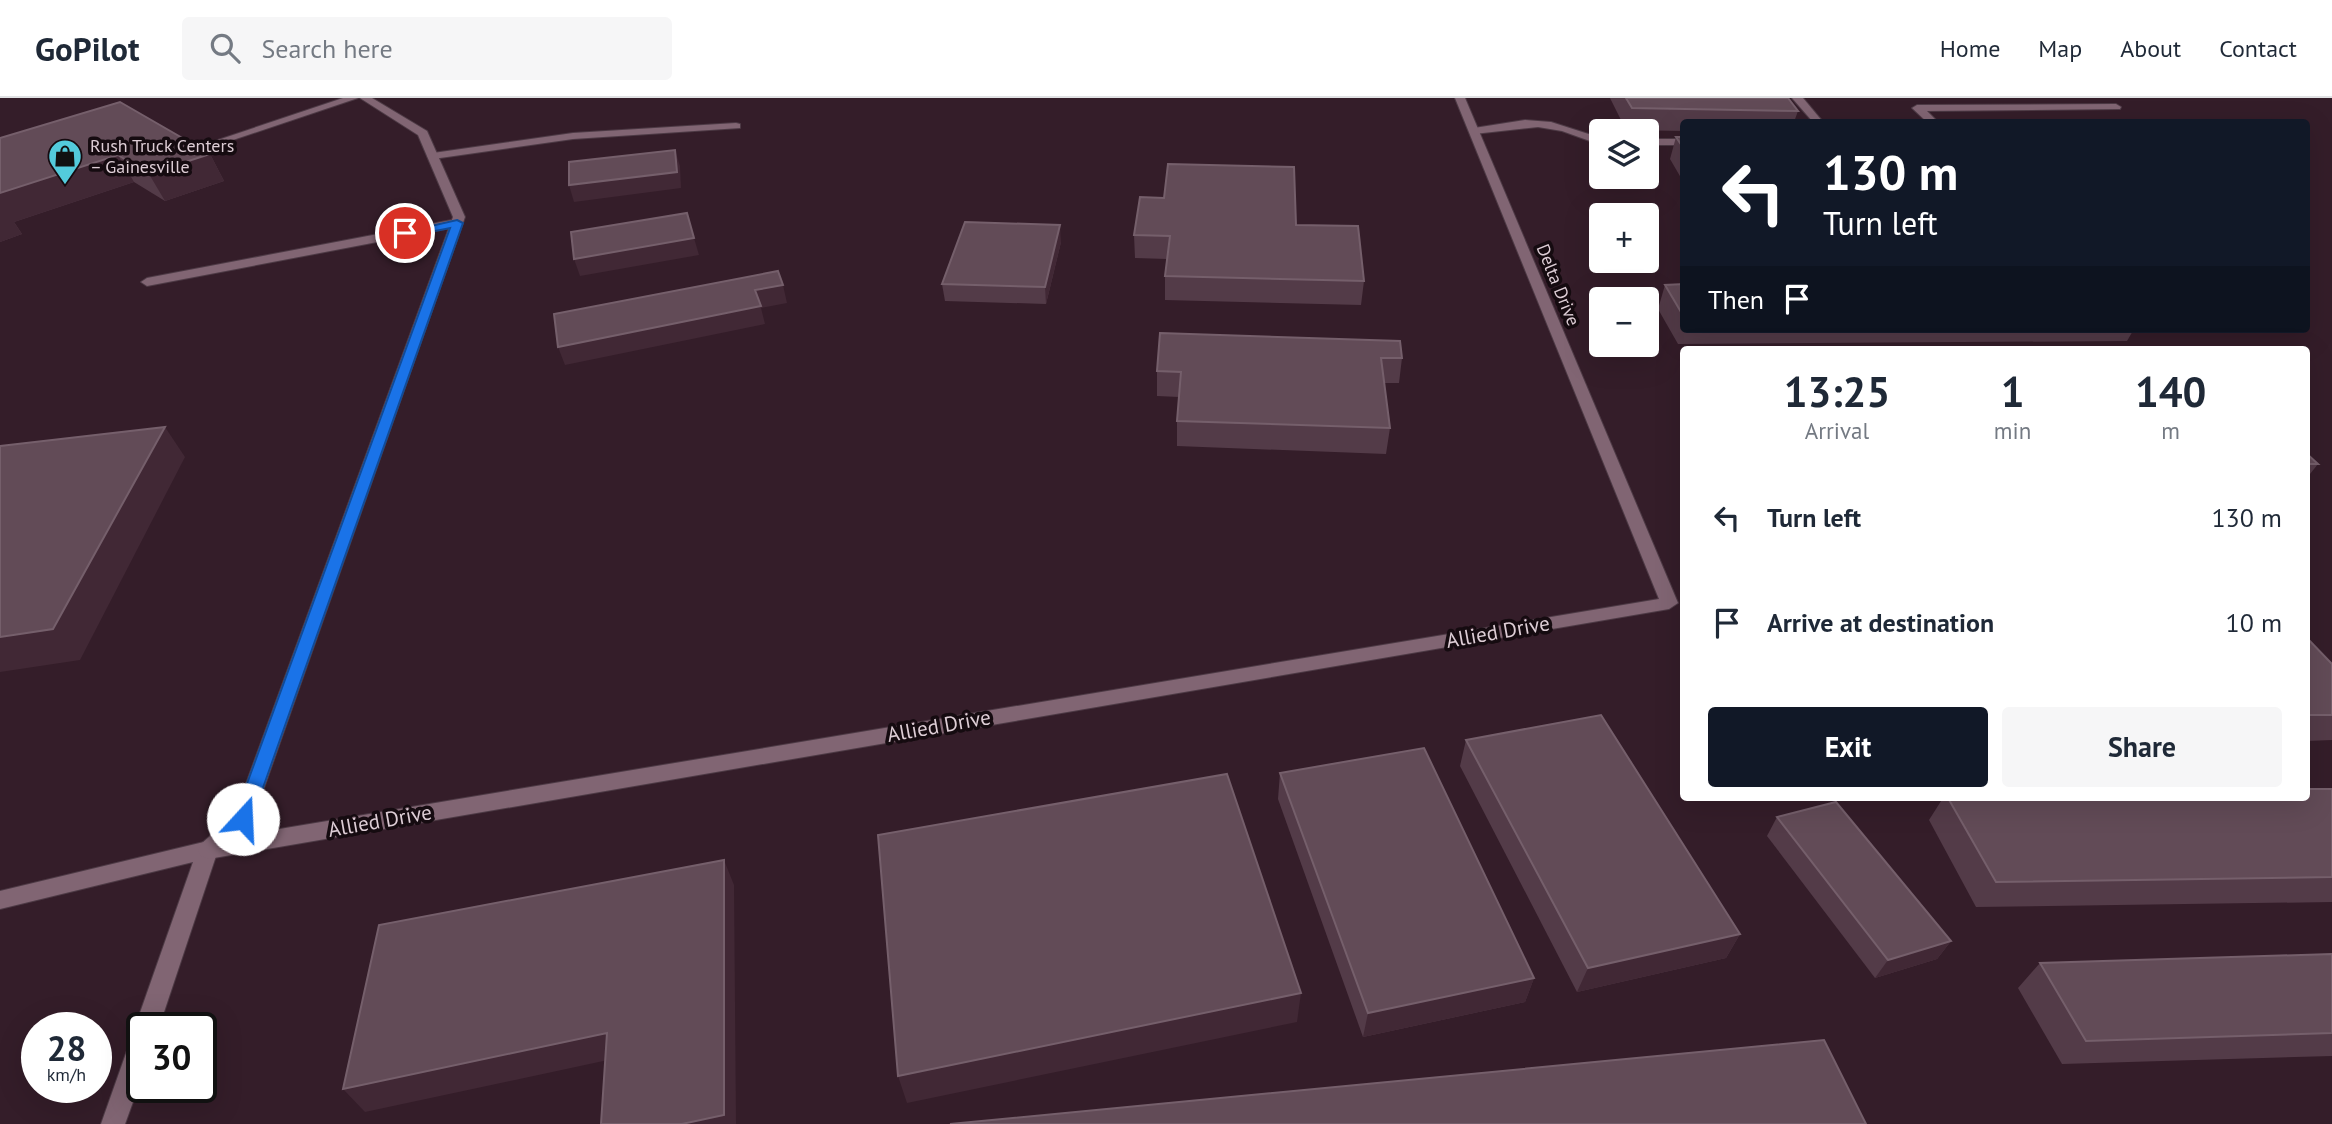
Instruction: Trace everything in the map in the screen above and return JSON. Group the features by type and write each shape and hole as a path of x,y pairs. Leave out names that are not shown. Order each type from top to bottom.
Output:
{"street":[{"path":"205,146 353,98"},
{"path":"152,1012 208,850 243,819 459,217 423,133 365,98"},
{"name":"Delta Drive","path":"1460,98 1669,603"},
{"path":"1797,98 1815,119"},
{"path":"2105,98 2116,107"},
{"path":"1930,119 1917,107 2116,107"},
{"path":"2106,119 2116,107"},
{"path":"1474,131 1531,121 1563,125 1589,137"},
{"path":"433,156 573,136 736,126"},
{"path":"1659,142 1680,142"},
{"path":"147,282 457,223"},
{"name":"Allied Drive","path":"0,900 208,850 1669,603"},
{"path":"113,1124 126,1087"}],"building":[{"path":"1626,98 1788,98 1798,111 1632,108"},
{"path":"120,102 210,154 149,174 118,155 0,193 0,138"},
{"path":"675,150 677,172 569,185 569,162"},
{"path":"1168,164 1294,167 1296,225 1358,226 1364,281 1165,276 1170,236 1134,235 1140,197 1164,198"},
{"path":"687,213 694,238 574,259 571,232"},
{"path":"965,222 1060,225 1045,287 942,284"},
{"path":"778,271 783,285 755,290 761,306 558,347 554,314"},
{"path":"1680,284 1680,310 1665,285"},
{"path":"1160,333 1400,341 1402,358 1381,358 1390,428 1177,421 1181,372 1157,371"},
{"path":"165,427 53,629 0,637 0,446"},
{"path":"2310,641 2332,664 2332,715 2310,715"},
{"path":"1601,715 1740,934 1588,968 1466,740"},
{"path":"1424,748 1534,978 1368,1013 1280,773"},
{"path":"1227,774 1301,993 898,1076 878,835"},
{"path":"2310,789 2332,789 2332,877 1996,882 1950,801 2310,801"},
{"path":"1836,802 1951,941 1888,960 1777,817"},
{"path":"724,860 724,1115 682,1124 601,1124 607,1033 343,1089 379,925"},
{"path":"2332,954 2332,1033 2086,1041 2040,963"},
{"path":"1824,1040 1866,1124 950,1124"}],"place":[{"name":"Rush Truck Centers – Gainesville","path":"65,186"}],"route":[{"path":"243,819 381,441 457,223 405,233"}]}
